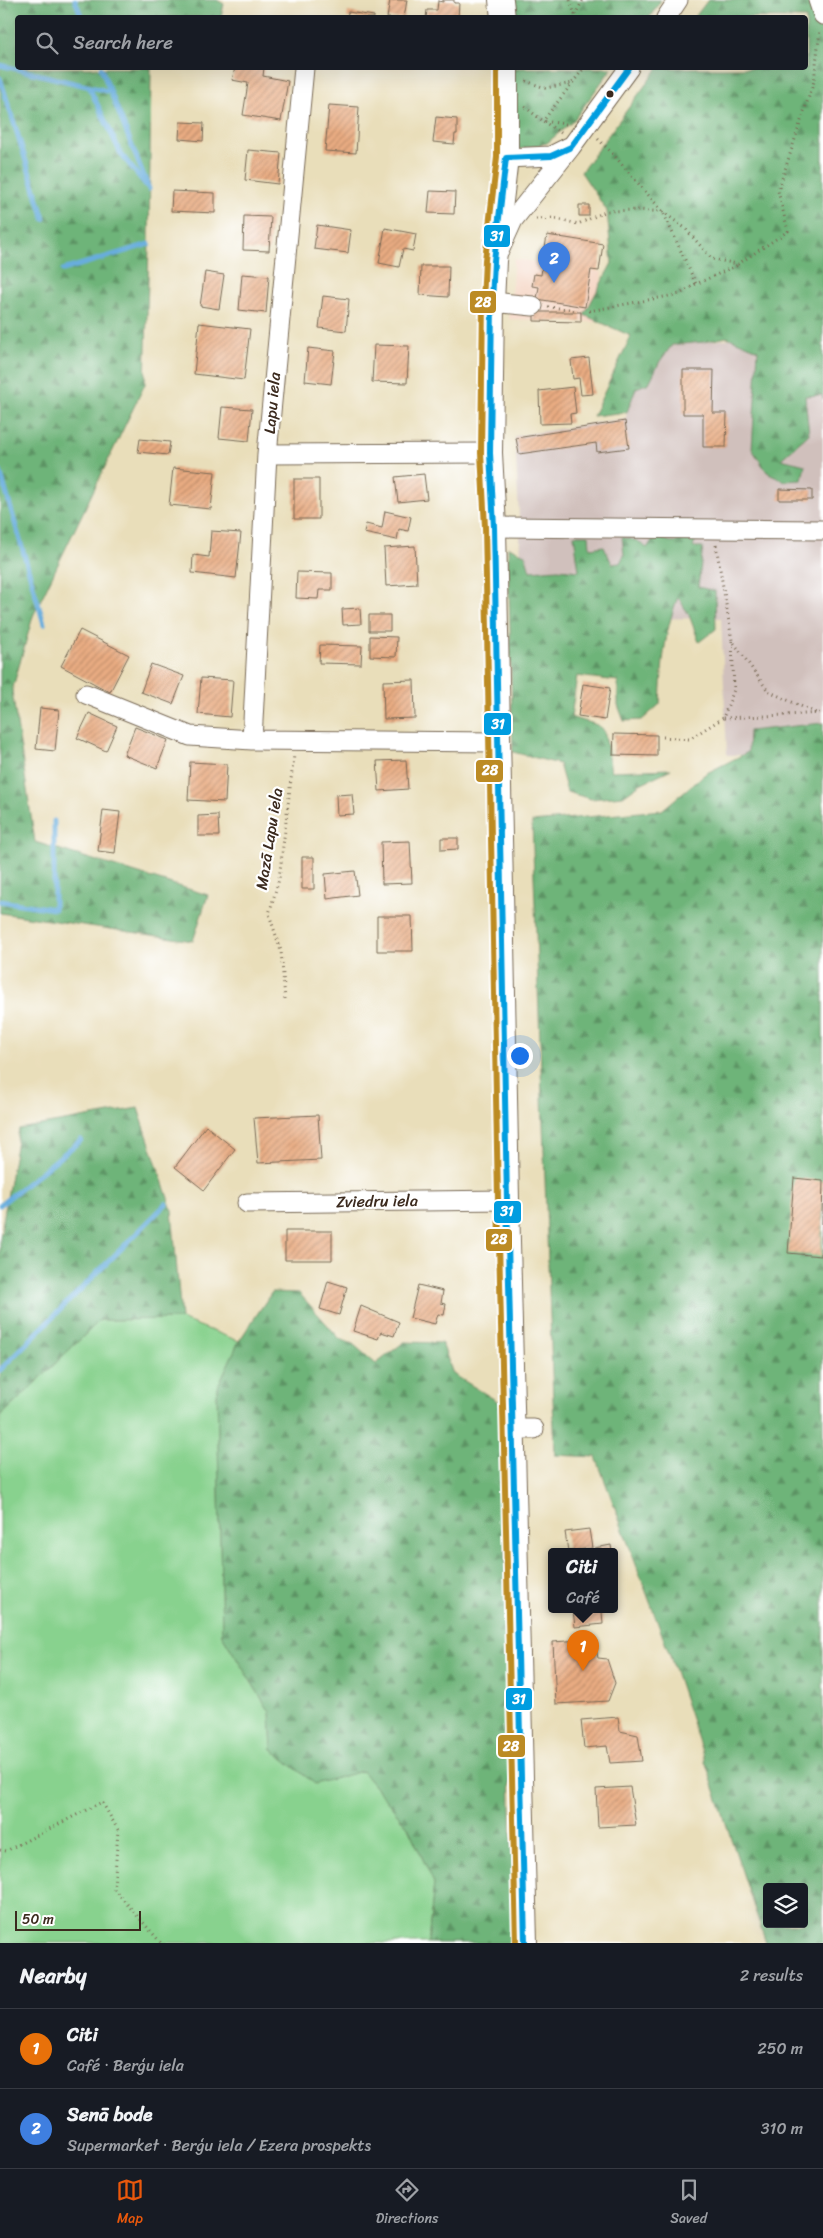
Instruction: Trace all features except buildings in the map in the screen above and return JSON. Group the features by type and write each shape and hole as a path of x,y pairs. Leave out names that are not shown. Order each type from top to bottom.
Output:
{"main road":[{"path":"501,0 503,15"},
{"path":"506,76 506,158 494,261 492,302 490,454 494,527 507,1200 524,1429 525,1943"}],"street":[{"path":"668,15 678,0"},
{"path":"818,0 823,14"},
{"name":"Lapu iela","path":"252,740 268,454 304,70"},
{"path":"494,261 513,220 571,147 628,70"},
{"path":"506,158 551,156 571,147"},
{"path":"492,302 533,306"},
{"path":"268,454 490,454"},
{"path":"494,527 823,530"},
{"path":"86,694 190,736 252,740 498,742"},
{"name":"Zviedru iela","path":"247,1203 507,1200"}],"path":[{"path":"570,0 575,15"},
{"path":"576,15 583,0"},
{"path":"590,311 680,294 696,284 738,264 788,231 778,192 814,81 823,14"},
{"path":"542,121 582,70"},
{"path":"506,76 521,104 542,121 585,127 611,152 663,212 685,228 712,259 738,264"},
{"path":"506,76 545,88 573,82"},
{"path":"513,220 554,218 578,224 607,211 640,210 663,212"},
{"path":"663,212 696,284"},
{"path":"533,306 578,310"},
{"path":"713,529 732,640 734,690 723,718"},
{"path":"732,640 768,691 816,713"},
{"path":"663,737 690,739 723,718 823,713"},
{"name":"Mazā Lapu iela","path":"285,999 281,952 269,914 279,879 296,740"},
{"path":"0,1850 6,1851 102,1802 118,1830 114,1889 161,1943"}],"shaded area":[{"path":"514,259 602,272 596,322 509,319"},
{"path":"823,328 823,753 727,755 721,618 524,620 515,436 626,418 634,350"}],"green space":[{"path":"0,0 217,0 224,4 221,15 15,15 15,70 151,70 145,384 33,616 12,691 35,842 208,895 193,941 0,913"},
{"path":"507,0 661,0 651,15 509,15"},
{"path":"708,0 823,0 823,399 822,395 805,396 809,434 781,459 805,465 802,480 785,481 767,472 752,449 758,350 727,337 672,345 660,361 649,383 636,388 627,412 593,416 631,336 584,315 612,263 607,211 581,172 657,70 808,70 808,15 697,15"},
{"path":"512,70 611,70 573,121 547,143 511,151"},
{"path":"574,535 589,535 590,548 604,546 612,564 620,563 624,555 622,537 638,541 647,548 655,536 674,543 687,536 697,536 693,547 703,547 698,587 715,591 716,629 699,642 689,615 678,597 667,636 660,704 642,720 624,721 618,705 618,681 577,676 571,717 602,728 611,771 671,769 640,784 623,796 591,799 567,792 559,764 513,752 508,547 525,554 530,571 558,569 579,571"},
{"path":"823,723 823,1860 821,1866 823,1866 823,1943 766,1943 670,1656 596,1457 555,1455 532,822 662,810 705,774 748,752 749,731"},
{"path":"138,1108 172,1210 181,1319 100,1320 0,1417 0,1238 19,1129"},
{"path":"272,1292 299,1293 340,1339 353,1344 376,1364 404,1342 442,1343 453,1374 502,1404 514,1943 428,1943 434,1883 408,1827 362,1771 315,1784 272,1750 270,1712 222,1635 217,1388 239,1341"},
{"path":"181,1319 239,1341 217,1388 222,1635 270,1712 272,1750 315,1783 362,1771 408,1827 434,1883 428,1943 0,1943 0,1417 100,1320"}],"waterway":[{"path":"75,0 81,15"},
{"path":"0,65 15,69"},
{"path":"21,70 111,92"},
{"path":"89,87 121,154 149,189 102,70"},
{"path":"0,78 44,219"},
{"path":"63,270 149,244"},
{"path":"0,471 44,624"},
{"path":"0,901 54,909 54,821"},
{"path":"0,1205 81,1140"},
{"path":"0,1370 166,1204"}],"transit line":[{"name":"28","path":"497,70 497,157 485,260 483,302 481,453 485,527 498,1200 516,1943"},
{"name":"31","path":"525,1943 507,1200 494,527 490,453 494,261 506,158 551,156 571,147 628,70"}],"place":[{"name":"Senā bode","path":"554,283"},
{"name":"Citi","path":"583,1671"}]}
